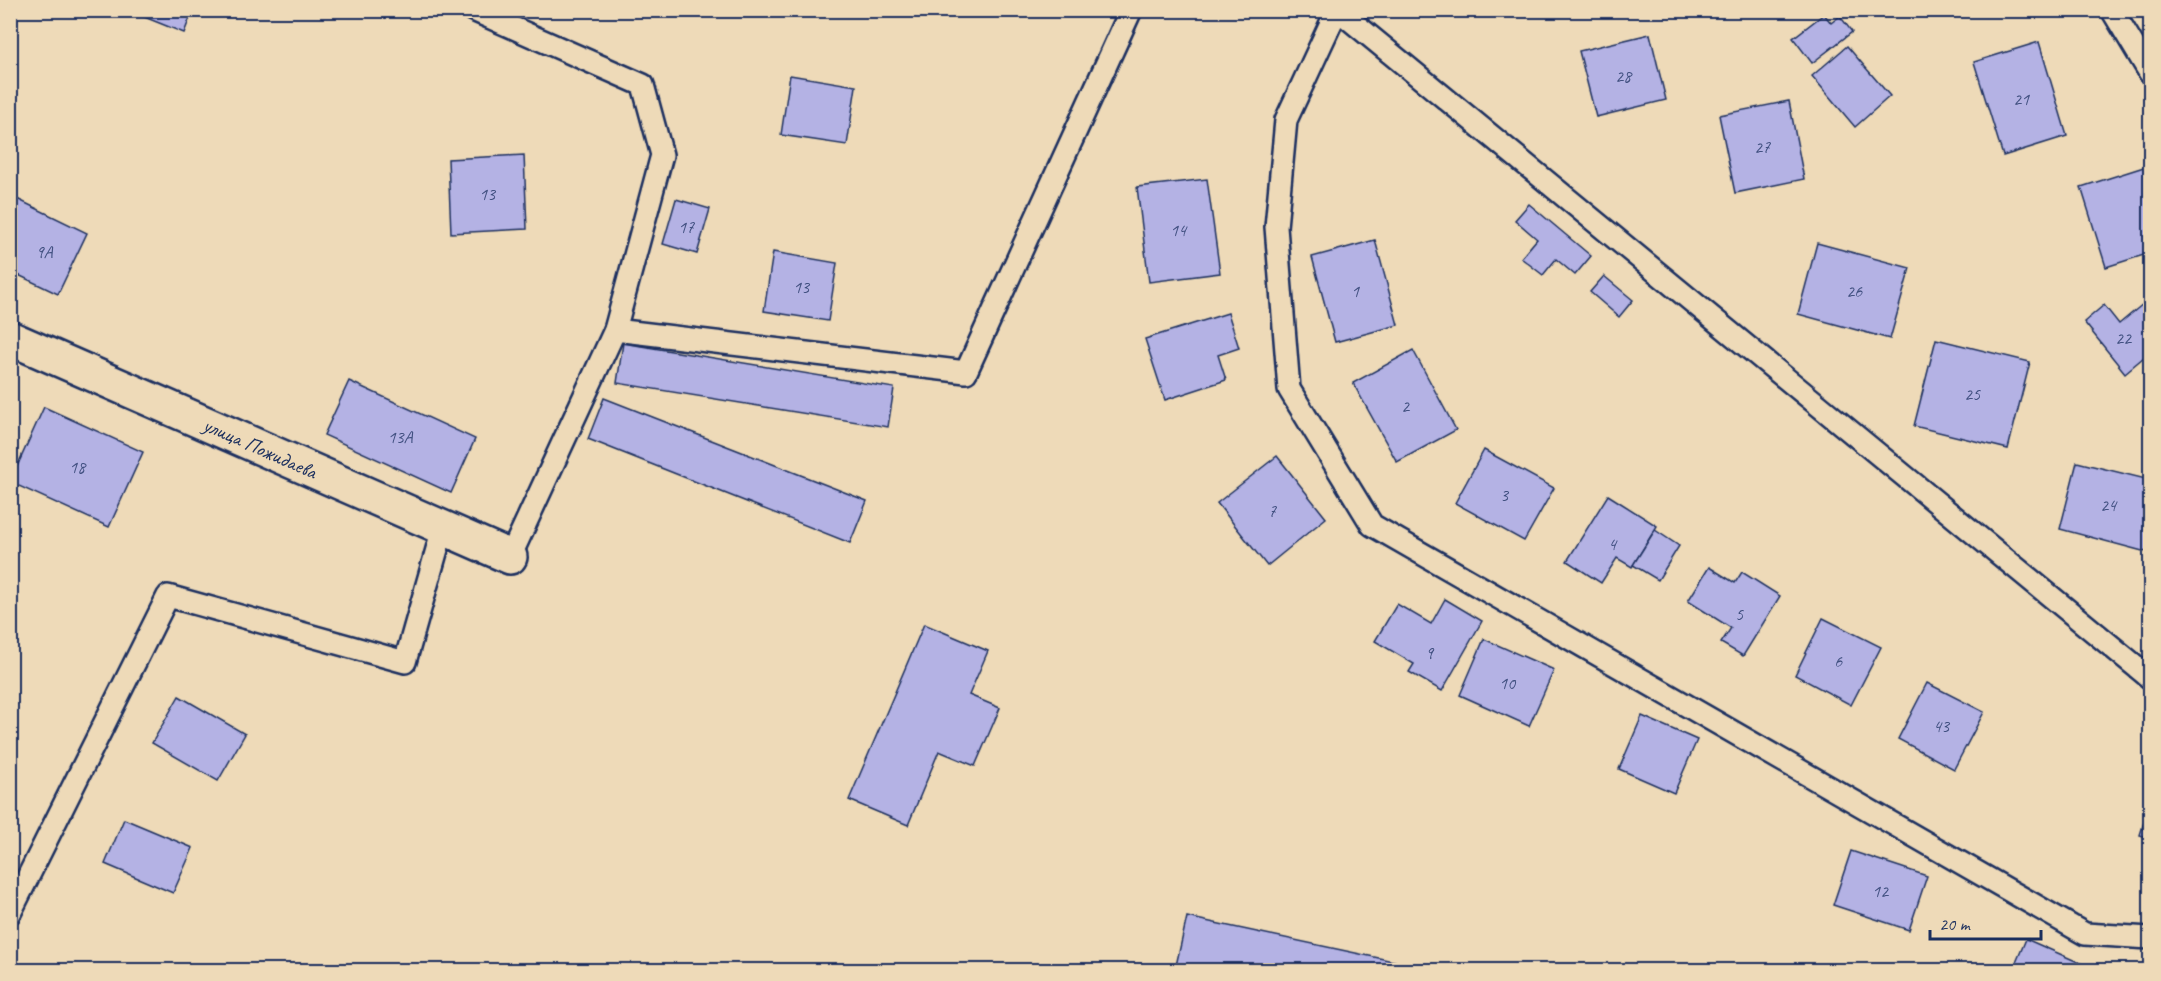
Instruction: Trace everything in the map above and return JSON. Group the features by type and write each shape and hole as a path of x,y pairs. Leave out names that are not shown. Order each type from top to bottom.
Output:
{"street":[{"name":"улица Пожидаева","path":"10,338 510,557"}],"lane":[{"path":"473,10 643,85 662,155 615,330 510,557"},
{"path":"615,330 966,372 1131,10"},
{"path":"2151,678 1338,10 1286,120 1276,227 1289,389 1372,525 2085,934 2151,938"},
{"path":"2112,10 2151,73"},
{"path":"10,913 168,597 405,662 443,528"}],"building":[{"path":"127,10 193,10 184,33"},
{"path":"1824,14 1831,23 1840,16 1852,32 1812,63 1793,38"},
{"path":"1650,34 1666,100 1596,117 1579,51"},
{"path":"2039,42 2067,136 2003,156 1974,62"},
{"path":"1847,46 1890,96 1855,127 1812,76"},
{"path":"790,75 856,86 847,145 781,135"},
{"path":"1789,101 1804,179 1735,193 1719,115"},
{"path":"524,155 527,229 451,233 448,159"},
{"path":"2147,166 2150,176 2150,253 2106,267 2081,187"},
{"path":"1207,179 1220,273 1149,282 1137,187"},
{"path":"17,199 87,233 58,294 10,271 10,213"},
{"path":"676,199 710,209 697,254 663,244"},
{"path":"1529,204 1591,256 1575,275 1556,259 1543,275 1521,258 1537,239 1515,220"},
{"path":"1375,240 1398,325 1335,342 1312,257"},
{"path":"1817,243 1910,268 1890,339 1798,314"},
{"path":"773,252 837,263 828,321 764,311"},
{"path":"1604,276 1633,300 1619,317 1590,292"},
{"path":"2150,298 2150,352 2125,373 2084,322 2104,305 2119,324"},
{"path":"1228,313 1239,348 1218,355 1226,380 1165,400 1145,339"},
{"path":"1936,339 2030,362 2008,449 1914,426"},
{"path":"623,343 894,388 888,427 617,383"},
{"path":"1413,350 1456,430 1397,462 1353,383"},
{"path":"349,381 475,439 451,493 324,435"},
{"path":"604,398 867,501 850,543 588,439"},
{"path":"44,407 143,452 109,527 10,482"},
{"path":"1484,450 1554,488 1524,541 1455,503"},
{"path":"1277,456 1326,518 1267,566 1217,503"},
{"path":"2077,462 2150,480 2150,553 2060,529"},
{"path":"1608,495 1657,526 1632,567 1617,558 1601,583 1567,561"},
{"path":"1655,530 1679,546 1658,580 1633,565"},
{"path":"1709,567 1735,583 1742,572 1780,596 1743,656 1721,643 1731,628 1688,601"},
{"path":"1445,599 1482,621 1442,691 1409,672 1414,664 1375,641 1397,604 1431,624"},
{"path":"1823,618 1881,647 1851,705 1795,675"},
{"path":"924,624 988,651 969,695 1000,708 975,766 939,751 908,825 849,800"},
{"path":"1484,639 1554,670 1529,726 1460,695"},
{"path":"1927,683 1984,712 1954,769 1898,739"},
{"path":"179,696 245,734 218,781 152,743"},
{"path":"1642,716 1697,740 1674,793 1619,769"},
{"path":"2150,803 2150,838 2140,835"},
{"path":"124,819 193,848 173,893 105,864"},
{"path":"1851,851 1927,876 1909,930 1833,905"},
{"path":"1187,917 1435,970 1175,970"},
{"path":"2026,939 2096,970 2028,970 2015,965"}]}
